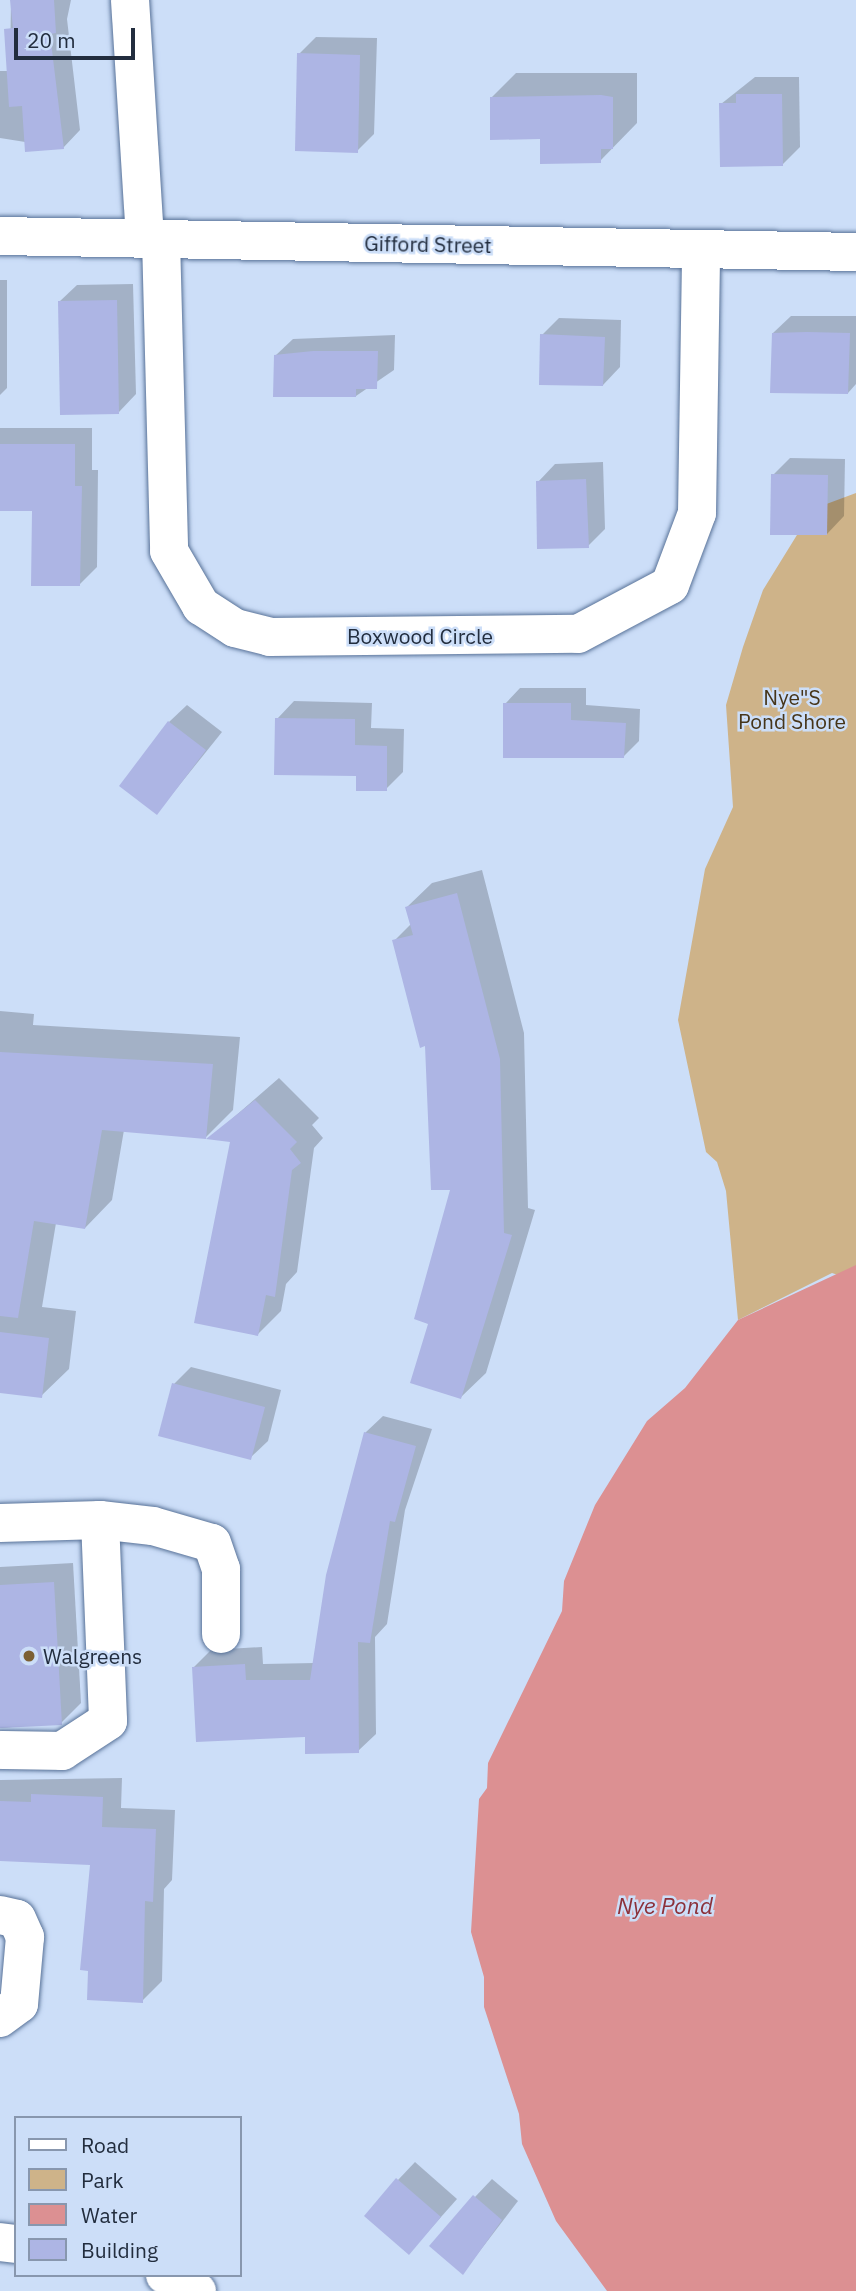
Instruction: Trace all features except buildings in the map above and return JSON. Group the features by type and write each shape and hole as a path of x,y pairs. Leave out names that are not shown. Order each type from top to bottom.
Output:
{"street":[{"name":"Boxwood Circle","path":"130,0 153,238 169,551 201,606 235,628 270,637 578,635 670,585 697,513 701,249"},
{"name":"Gifford Street","path":"0,236 856,252"},
{"path":"0,1750 62,1751 108,1721 100,1520"},
{"path":"0,1523 100,1520 153,1526 212,1543 221,1569 221,1634"},
{"path":"0,1915 17,1919 25,1937 19,2004 0,2018"},
{"path":"169,2277 197,2291"}],"green space":[{"name":"Nye\"S Pond Shore","path":"856,493 856,1281 832,1273 738,1320 726,1191 717,1162 706,1152 678,1020 705,869 733,807 726,705 743,647 763,590 813,509"}],"water":[{"name":"Nye Pond","path":"856,1265 856,2291 607,2291 556,2221 522,2144 519,2114 484,2007 484,1977 471,1932 479,1799 487,1788 488,1763 562,1611 564,1581 595,1505 647,1421 685,1388 738,1320"}],"place":[{"name":"Walgreens","path":"29,1656"}]}
